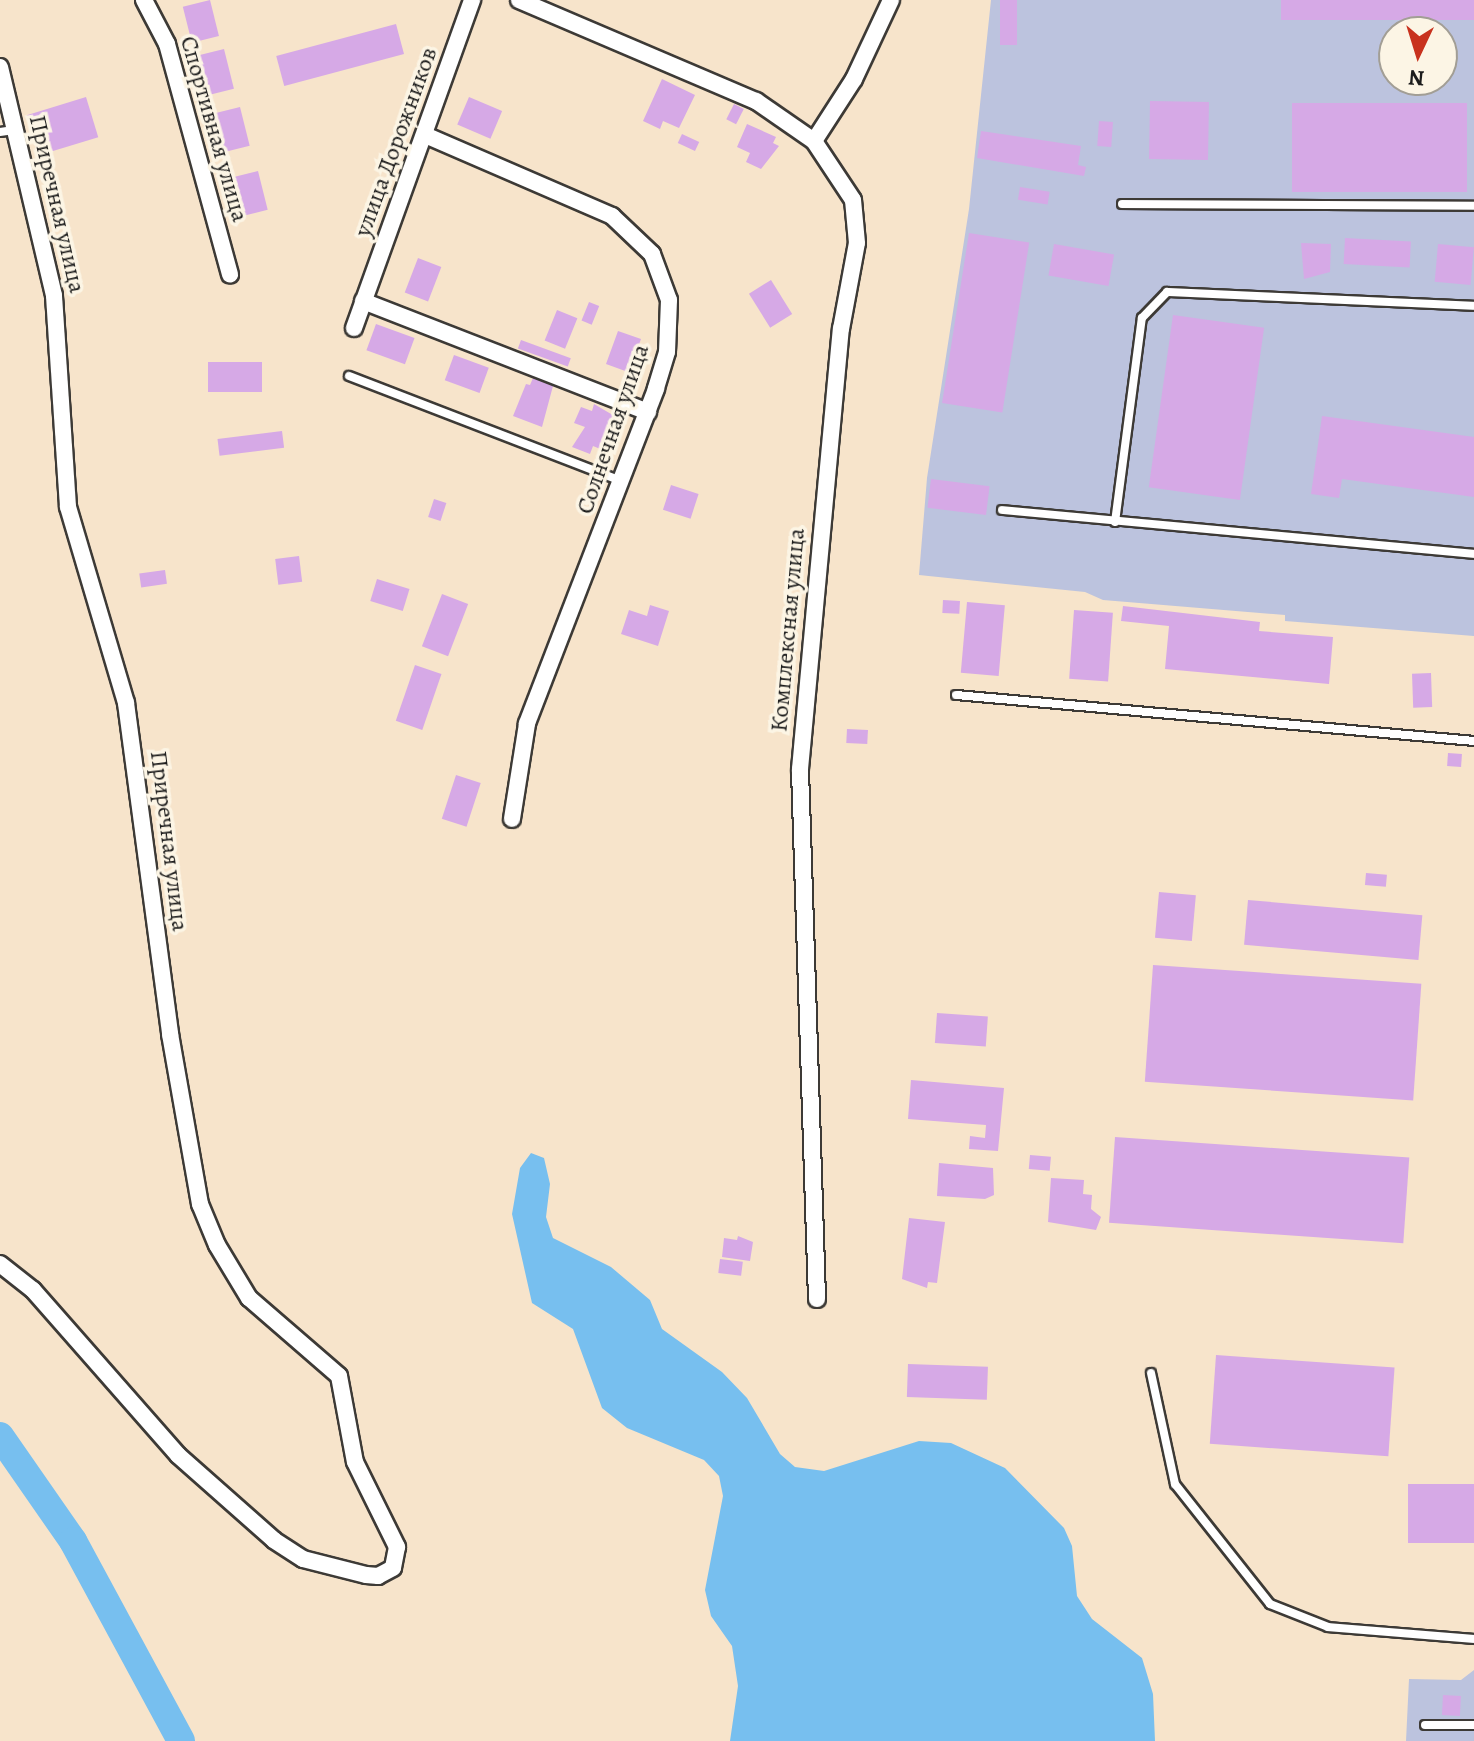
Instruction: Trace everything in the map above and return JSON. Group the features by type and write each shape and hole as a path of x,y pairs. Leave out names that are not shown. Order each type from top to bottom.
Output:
{"street":[{"name":"Спортивная улица","path":"144,0 167,44 230,275"},
{"name":"улица Дорожников","path":"354,328 472,0"},
{"path":"519,0 756,101 814,141 854,79 891,0"},
{"name":"Приречная улица","path":"0,67 54,296 68,507 126,703 170,1034 200,1204 217,1245 249,1298 339,1376 355,1462 397,1547 393,1568 378,1576 366,1575 303,1559 274,1540 178,1455 33,1290 0,1264"},
{"name":"Солнечная улица","path":"425,135 612,216 652,254 663,275 669,327 648,412 527,724 512,819"},
{"name":"Комплексная улица","path":"814,141 853,200 857,243 841,329 800,769 817,1299"},
{"path":"363,301 648,412"}],"lane":[{"path":"1122,204 1474,206"},
{"path":"1115,522 1142,318 1167,292 1474,306"},
{"path":"349,376 622,481"},
{"path":"1002,510 1474,554"},
{"path":"956,695 1474,741"},
{"path":"1151,1373 1175,1484 1270,1604 1328,1627 1474,1639"},
{"path":"1425,1725 1474,1725"}],"shaded area":[{"path":"991,0 1474,0 1474,636 1285,621 1285,615 1103,600 1085,592 919,575 927,478 969,209"},
{"path":"1474,1670 1474,1741 1406,1741 1409,1679 1461,1680"}],"water":[{"path":"531,1153 544,1158 550,1184 546,1217 553,1238 611,1267 650,1300 662,1329 722,1372 747,1398 780,1454 795,1467 824,1471 919,1441 951,1443 1005,1468 1064,1528 1072,1546 1077,1596 1092,1619 1142,1658 1153,1694 1155,1741 730,1741 738,1686 732,1646 711,1616 705,1590 723,1496 719,1476 704,1460 627,1428 602,1408 573,1329 532,1303 512,1214 520,1168"}],"building":[{"path":"210,0 219,36 192,43 183,7"},
{"path":"1000,0 1017,0 1017,45 1000,45"},
{"path":"1281,0 1474,0 1474,20 1458,20 1458,16 1378,16 1378,20 1281,20"},
{"path":"396,24 404,54 284,86 276,56"},
{"path":"224,49 234,89 207,96 197,56"},
{"path":"662,79 695,95 679,128 663,121 660,129 643,121"},
{"path":"86,97 98,137 39,155 27,115"},
{"path":"469,97 502,111 490,139 457,125"},
{"path":"1150,101 1209,102 1208,160 1149,159"},
{"path":"1292,103 1467,103 1467,192 1292,192"},
{"path":"734,104 744,109 736,124 726,119"},
{"path":"240,107 250,146 223,153 213,114"},
{"path":"1099,121 1113,122 1111,147 1097,146"},
{"path":"747,124 776,137 773,143 779,146 761,169 746,162 750,153 737,147"},
{"path":"981,131 1081,146 1078,165 1086,167 1084,176 977,158"},
{"path":"682,134 699,142 695,151 678,143"},
{"path":"258,171 268,210 241,216 232,178"},
{"path":"1020,187 1050,192 1048,205 1018,200"},
{"path":"969,233 1029,243 1002,412 942,403"},
{"path":"1345,238 1411,241 1410,267 1344,264"},
{"path":"1301,243 1331,244 1330,272 1304,279"},
{"path":"1054,244 1114,255 1109,286 1048,276"},
{"path":"1438,244 1474,247 1471,285 1435,282"},
{"path":"418,258 441,267 428,302 405,293"},
{"path":"771,280 792,314 770,328 749,294"},
{"path":"589,302 599,306 592,325 582,321"},
{"path":"557,310 577,318 565,349 545,341"},
{"path":"1173,315 1264,328 1240,500 1149,487"},
{"path":"376,324 415,338 405,364 366,350"},
{"path":"618,331 641,339 635,356 645,359 639,376 606,364"},
{"path":"521,340 571,358 568,367 518,348"},
{"path":"454,355 489,368 480,393 445,380"},
{"path":"208,362 262,362 262,392 208,392"},
{"path":"533,378 553,386 542,427 513,416 526,384 530,385"},
{"path":"594,404 623,421 610,453 593,446 590,454 572,447 585,427 574,423 581,407 592,411"},
{"path":"1322,416 1474,437 1474,497 1342,479 1339,498 1311,494"},
{"path":"282,431 284,448 220,456 217,439"},
{"path":"931,479 990,486 986,515 927,508"},
{"path":"671,485 699,494 691,519 663,510"},
{"path":"434,499 446,503 440,521 428,517"},
{"path":"299,556 302,582 278,585 275,559"},
{"path":"165,570 167,584 141,587 139,574"},
{"path":"377,579 410,589 403,611 370,601"},
{"path":"442,594 468,604 448,656 422,646"},
{"path":"943,600 960,601 959,614 942,613"},
{"path":"967,602 1005,605 999,676 961,673"},
{"path":"650,605 669,611 658,646 621,634 629,610 647,616"},
{"path":"1123,606 1260,622 1259,631 1333,637 1329,684 1165,669 1169,626 1121,621"},
{"path":"1074,610 1113,613 1108,682 1069,679"},
{"path":"415,665 441,674 422,730 396,721"},
{"path":"1431,673 1432,707 1413,708 1412,674"},
{"path":"847,729 868,730 867,744 846,743"},
{"path":"1448,753 1462,754 1461,767 1447,766"},
{"path":"456,775 481,783 467,827 442,819"},
{"path":"1366,873 1387,875 1386,887 1365,885"},
{"path":"1159,892 1196,895 1192,941 1155,938"},
{"path":"1248,900 1422,915 1418,960 1244,945"},
{"path":"1153,965 1421,984 1413,1100 1145,1082"},
{"path":"937,1013 988,1017 986,1046 935,1043"},
{"path":"911,1080 1004,1088 998,1151 969,1149 970,1136 985,1138 986,1125 908,1119"},
{"path":"1115,1137 1409,1158 1403,1243 1109,1223"},
{"path":"1030,1155 1051,1157 1050,1171 1029,1169"},
{"path":"939,1163 993,1168 994,1195 985,1199 937,1196"},
{"path":"1051,1178 1084,1180 1083,1194 1092,1195 1091,1209 1101,1217 1096,1230 1048,1222"},
{"path":"909,1218 945,1222 937,1283 928,1282 927,1288 902,1279"},
{"path":"738,1236 753,1242 750,1261 722,1257 724,1238 737,1240"},
{"path":"720,1259 743,1262 741,1276 718,1273"},
{"path":"1216,1355 1395,1367 1388,1456 1210,1444"},
{"path":"908,1364 988,1367 987,1400 907,1397"},
{"path":"1408,1484 1474,1484 1474,1543 1408,1543"},
{"path":"1443,1695 1461,1696 1460,1716 1442,1715"}],"waterway":[{"path":"0,1436 73,1541 181,1741"}]}
